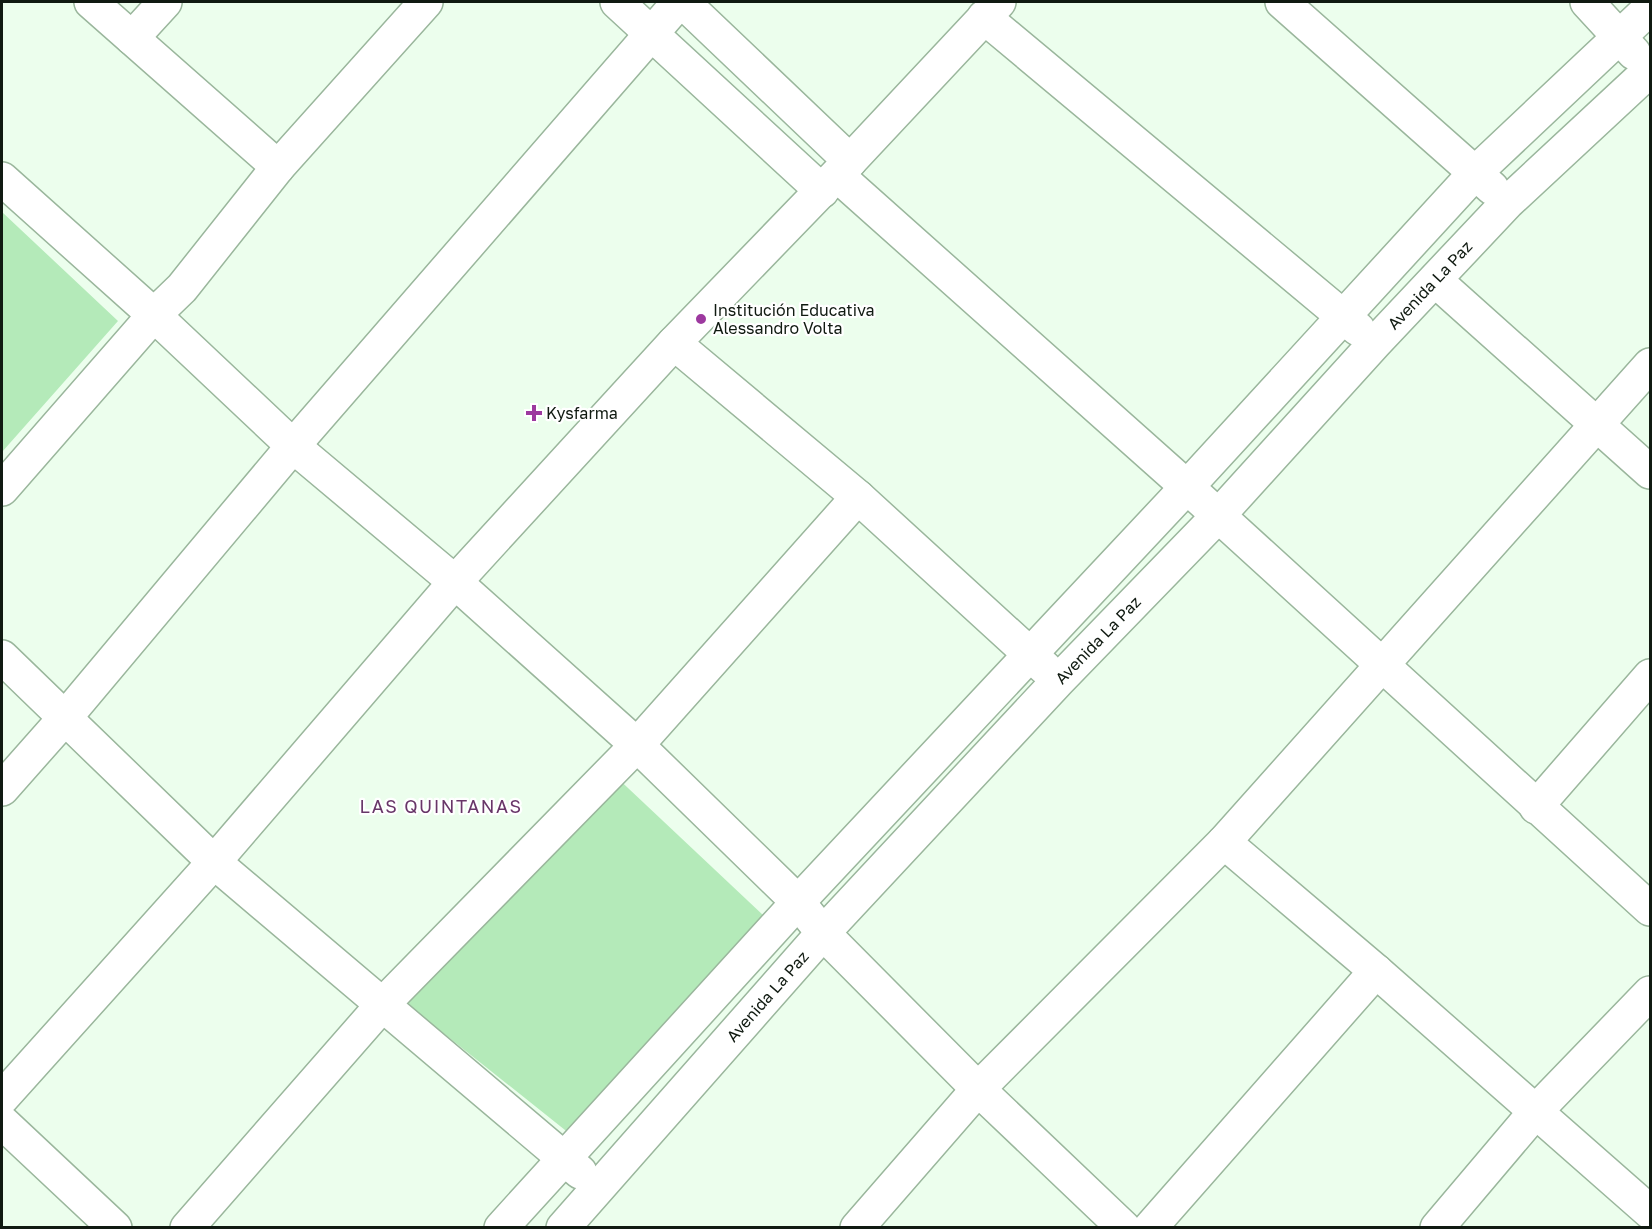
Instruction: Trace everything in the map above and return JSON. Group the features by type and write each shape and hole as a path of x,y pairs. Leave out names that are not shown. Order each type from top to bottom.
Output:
{"street":[{"path":"91,2 278,167"},
{"path":"132,38 165,2"},
{"path":"2,489 154,315 182,288 278,167 426,2"},
{"path":"617,2 652,33 836,176 1187,487 1650,909"},
{"path":"2,789 64,719 293,446 681,2 836,176"},
{"path":"1282,2 1508,202"},
{"path":"1587,2 1650,70"},
{"path":"501,1227 798,902 1187,487 1475,173 1650,8"},
{"path":"2,1098 214,862 455,582 674,343 836,176 992,9 1375,343"},
{"name":"Avenida La Paz","path":"563,1227 823,933 1059,681 1218,516 1375,343 1508,202 1650,70"},
{"path":"2,179 154,315 293,446 455,582 637,745 798,902 823,933 978,1089 1124,1227"},
{"path":"1436,280 1650,472"},
{"path":"674,343 858,497 1059,681"},
{"path":"857,1227 978,1089 1224,842 1650,364"},
{"path":"187,1227 383,1004 637,745 858,497"},
{"path":"2,657 214,862 597,1188"},
{"path":"1536,807 1650,676"},
{"path":"1224,842 1376,971 1650,1212"},
{"path":"1150,1227 1376,971"},
{"path":"1437,1227 1536,1111 1650,993"},
{"path":"2,1122 115,1227"}],"green space":[{"path":"2,212 118,321 2,452"},
{"path":"611,772 765,917 570,1134 403,1001"}],"place":[{"name":"Institución Educativa Alessandro Volta","path":"701,319"},
{"name":"Kysfarma","path":"534,413"}],"district":[{"name":"LAS QUINTANAS","path":"441,807"}]}
